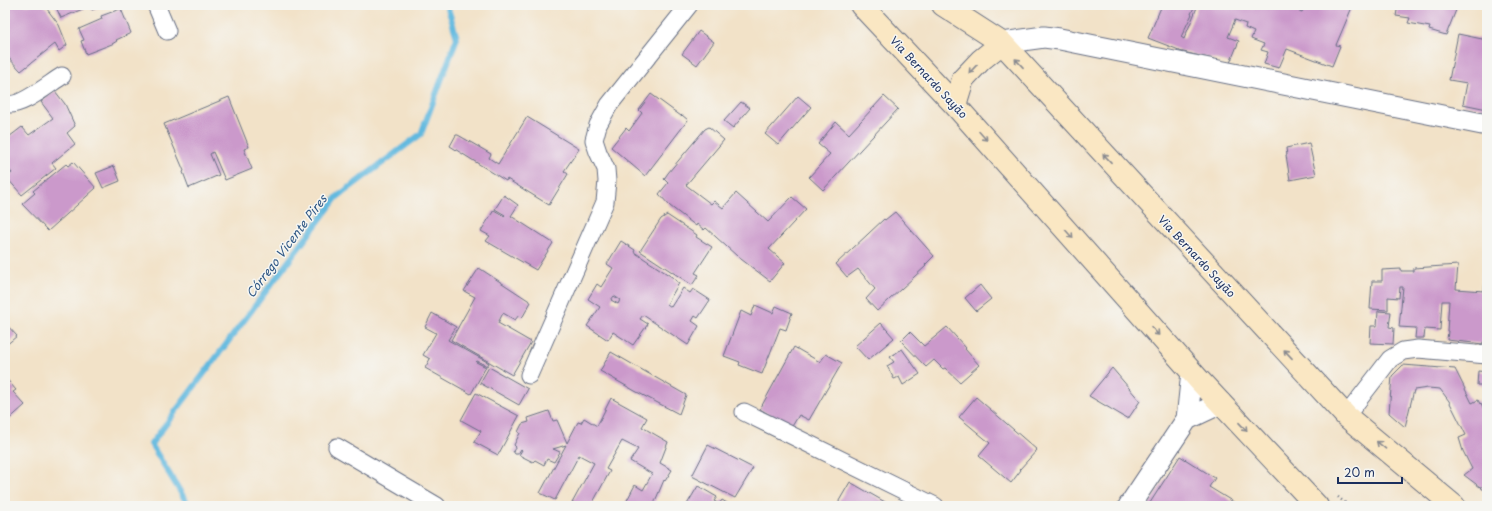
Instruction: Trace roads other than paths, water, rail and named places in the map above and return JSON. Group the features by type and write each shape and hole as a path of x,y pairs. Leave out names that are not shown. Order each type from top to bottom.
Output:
{"main road":[{"name":"Via Bernardo Sayão","path":"861,5 955,105 1192,372 1318,506"},
{"name":"Via Bernardo Sayão","path":"942,5 1002,43 1346,416 1454,506"},
{"path":"955,105 963,79 981,60 1002,43"}],"street":[{"path":"156,5 166,31"},
{"path":"529,375 605,202 607,181 606,168 594,140 598,125 609,105 689,5"},
{"path":"1002,43 1044,37 1060,38 1487,125"},
{"path":"5,103 8,105 23,102 62,76"},
{"path":"1346,416 1390,359 1403,351 1418,349 1487,355"},
{"path":"1129,506 1187,419 1192,372"},
{"path":"1187,419 1221,403"},
{"path":"744,412 935,506"},
{"path":"337,446 437,506"}],"waterway":[{"name":"Córrego Vicente Pires","path":"189,506 151,444 337,197 421,134 457,38 447,5"}]}
